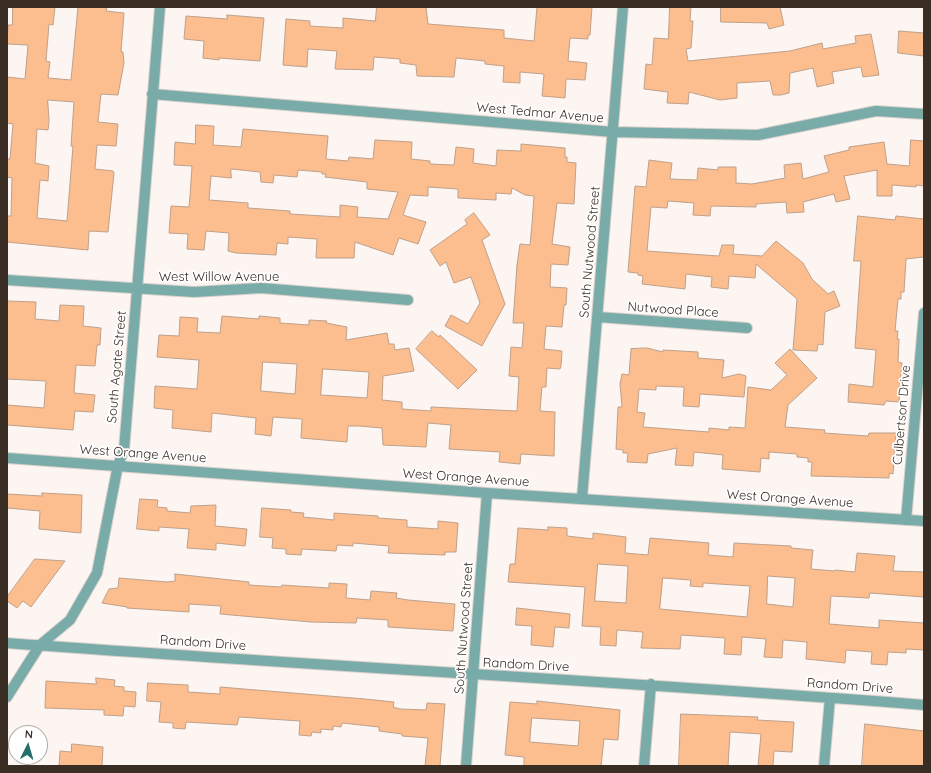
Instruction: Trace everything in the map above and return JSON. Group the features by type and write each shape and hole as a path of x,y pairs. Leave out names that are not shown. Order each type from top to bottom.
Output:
{"street":[{"name":"South Agate Street","path":"7,696 40,645 70,620 97,573 118,465 124,450 160,7"},
{"name":"South Nutwood Street","path":"582,498 623,7"},
{"name":"West Tedmar Avenue","path":"152,94 613,132 758,135 876,111 924,114"},
{"name":"West Willow Avenue","path":"7,280 194,292 261,288 408,300"},
{"name":"Culbertson Drive","path":"906,520 924,313"},
{"name":"Nutwood Place","path":"598,317 747,328"},
{"name":"West Orange Avenue","path":"7,458 487,493 924,521"},
{"name":"South Nutwood Street","path":"466,766 487,493"},
{"name":"Random Drive","path":"7,643 474,675 651,684 924,705"},
{"path":"644,766 651,684"},
{"path":"824,766 830,698"}],"building":[{"path":"13,7 55,7 53,25 49,24 46,61 50,62 48,78 71,80 78,7 107,7 106,11 124,13 121,52 123,52 124,63 118,95 101,94 98,122 118,124 116,146 97,145 95,169 113,171 114,173 108,232 89,231 88,250 7,242 7,216 11,216 12,178 7,177 7,159 10,159 13,124 7,123 7,77 25,79 28,45 7,44 8,25 12,25","holes":["48,100 74,102 71,146 73,146 67,221 37,218 40,180 48,181 49,166 35,163 37,129 48,130"]},
{"path":"377,7 426,7 428,24 504,30 504,38 534,41 537,7 592,7 590,35 588,35 588,39 570,38 568,61 587,63 585,80 566,79 565,98 542,96 544,74 520,72 520,83 503,82 504,66 485,64 485,61 456,58 454,77 417,76 416,65 400,63 400,59 374,57 373,70 335,69 337,51 308,49 307,67 283,65 286,19 310,21 310,26 343,28 343,18 375,21"},
{"path":"670,7 691,7 690,21 693,21 691,48 686,49 688,61 790,51 822,43 823,49 856,43 855,36 871,34 879,75 863,77 861,67 832,72 834,83 817,87 813,68 790,73 789,93 781,95 773,95 770,81 737,83 737,98 720,100 689,92 688,104 667,103 668,92 644,89 646,64 652,65 654,38 668,39"},
{"path":"721,7 780,7 784,25 769,29 767,23 721,22"},
{"path":"227,15 264,18 260,61 203,58 204,41 184,39 186,16 227,19"},
{"path":"899,31 924,33 924,56 898,53"},
{"path":"196,125 214,126 213,145 241,147 243,129 328,136 326,159 348,161 349,157 373,159 375,140 412,142 411,159 430,161 430,164 454,165 456,147 474,149 473,163 496,166 497,150 521,151 521,144 565,148 565,157 567,157 567,162 576,163 574,204 557,203 552,244 570,247 568,265 551,264 550,287 567,288 566,305 564,305 562,327 546,326 544,349 562,351 561,366 560,369 547,368 546,387 542,387 540,411 555,412 554,456 521,454 520,464 499,462 500,452 449,449 451,425 428,423 426,447 383,445 382,428 359,426 348,426 347,442 301,438 302,419 273,417 271,436 255,434 256,418 212,413 211,432 172,428 173,410 154,408 155,386 197,389 199,360 157,357 159,335 179,336 180,317 198,318 197,332 220,333 222,316 259,319 259,316 280,318 280,323 309,325 309,320 327,321 326,323 347,327 346,340 387,333 389,344 394,344 395,350 409,348 414,371 383,376 382,400 402,402 402,409 431,411 431,407 517,411 519,377 509,376 511,347 522,348 524,323 513,323 517,265 520,244 530,245 534,196 525,195 512,188 511,194 496,193 496,200 458,198 458,189 428,187 428,196 410,195 403,215 426,222 418,244 399,238 393,255 355,242 354,258 316,258 317,239 288,237 288,244 277,243 276,255 236,253 228,251 229,233 206,231 204,250 187,249 188,234 169,233 171,206 189,207 192,166 174,165 175,142 195,144","holes":["231,169 260,172 261,182 273,183 274,175 297,177 298,170 322,172 322,174 326,174 325,177 367,182 367,189 398,192 388,219 357,217 358,207 340,205 340,217 290,214 290,211 248,208 248,203 209,200 211,176 231,178","263,362 297,364 295,394 261,391","323,369 369,372 367,398 321,395"]},
{"path":"911,140 924,141 924,186 916,185 916,187 892,185 892,196 877,196 877,170 844,176 850,199 836,202 834,194 803,202 804,212 787,213 786,202 756,204 756,207 711,206 710,216 693,215 694,203 668,201 667,208 651,207 647,251 719,256 722,245 734,245 733,254 762,256 776,241 803,263 812,279 828,294 834,291 840,306 825,312 823,345 818,344 817,351 793,350 797,299 756,264 755,278 729,276 728,289 711,287 712,277 686,274 685,289 642,284 643,276 638,275 638,273 628,272 635,186 646,187 649,160 672,163 670,179 697,180 698,168 718,170 718,167 736,167 736,183 752,184 785,178 784,165 801,163 803,179 829,172 824,156 849,150 849,147 884,142 887,164 909,166"},
{"path":"474,213 490,235 482,240 505,304 482,346 445,326 451,315 468,324 480,303 471,277 454,283 446,262 440,266 430,250 467,224 465,220"},
{"path":"858,216 895,220 896,216 924,219 924,257 906,259 904,292 901,292 901,299 898,299 895,331 898,331 897,339 899,339 898,362 902,363 899,402 886,401 884,405 848,402 849,384 873,387 876,350 855,348 861,261 854,261"},
{"path":"7,301 36,302 35,319 59,321 60,305 84,306 83,326 101,328 100,345 97,345 95,366 76,365 74,393 95,395 93,412 75,411 73,430 7,425 7,405 44,408 46,381 7,379"},
{"path":"432,331 439,337 440,335 477,370 458,389 416,349"},
{"path":"647,348 663,352 663,350 698,352 698,358 724,360 722,378 739,374 746,376 744,397 700,394 699,407 683,406 684,387 656,386 656,390 639,389 637,412 645,413 643,427 709,432 709,428 729,430 729,427 745,428 748,387 771,390 787,375 775,363 790,349 817,378 788,405 785,427 825,430 824,433 868,436 869,433 896,433 893,474 889,473 889,478 811,476 812,462 808,462 808,458 797,457 797,454 769,452 769,459 761,458 760,472 722,469 723,455 694,452 693,466 675,465 677,448 648,454 647,463 627,462 628,453 623,453 623,450 616,449 618,407 622,407 620,384 622,374 629,375 631,349"},
{"path":"42,493 82,495 81,533 39,529 40,511 7,508 7,494 42,496"},
{"path":"140,499 158,500 157,507 167,508 167,511 190,513 191,506 216,505 215,526 247,529 245,546 216,543 216,550 187,548 189,529 159,527 159,531 137,529"},
{"path":"262,508 291,510 291,512 304,513 303,517 334,520 334,513 378,516 378,518 407,520 407,527 438,529 438,521 458,523 456,552 445,552 445,555 388,553 389,546 353,543 353,546 337,545 336,551 302,549 301,555 286,554 286,549 272,548 273,538 260,537"},
{"path":"548,527 567,528 567,536 593,539 593,533 626,537 625,553 648,555 650,538 709,543 708,555 733,557 734,543 791,546 791,548 813,550 811,569 835,571 855,572 857,553 895,556 893,571 924,572 924,597 870,593 869,598 831,596 829,624 879,628 879,620 924,623 924,650 906,649 906,653 888,652 887,665 871,664 872,652 846,650 845,663 806,659 807,642 783,640 782,658 764,657 766,639 742,637 741,655 724,654 725,638 681,635 680,649 641,648 643,632 617,630 616,646 600,645 601,627 582,626 585,587 508,582 510,564 515,564 518,528 548,530","holes":["598,564 628,566 626,603 595,601","768,576 795,578 793,607 767,604","663,578 691,580 690,586 703,587 703,583 750,586 747,617 660,609"]},
{"path":"35,559 65,561 31,607 23,601 17,608 7,601 7,597"},
{"path":"175,574 249,582 249,585 281,587 282,585 329,588 329,583 347,584 346,598 370,600 371,591 397,593 396,598 408,600 455,604 453,631 388,627 388,620 357,618 356,623 311,622 220,614 221,606 189,604 189,612 127,608 102,603 109,589 118,588 119,578 167,582 175,581"},
{"path":"517,608 570,614 569,628 555,627 553,647 531,645 532,626 516,625"},
{"path":"96,678 115,680 114,686 124,687 124,691 136,692 135,707 124,706 123,716 104,715 104,710 45,708 46,681 96,684"},
{"path":"148,683 188,685 188,692 220,694 220,687 365,699 394,702 393,707 400,709 426,710 427,703 445,704 440,766 425,766 428,738 402,736 402,734 379,731 379,727 342,723 341,727 333,726 333,730 321,729 321,733 312,732 311,736 299,735 300,721 239,717 237,725 186,722 185,729 173,728 173,723 159,722 161,702 147,701"},
{"path":"537,701 620,710 618,740 604,739 601,766 524,766 524,757 505,755 510,702 537,704","holes":["532,718 580,721 578,746 530,742"]},
{"path":"681,714 758,717 757,720 794,722 792,752 774,751 773,766 758,766 761,734 730,732 728,766 679,766"},
{"path":"865,724 924,731 924,766 862,766"},
{"path":"72,744 103,747 102,766 59,766 60,751 71,752"}]}
